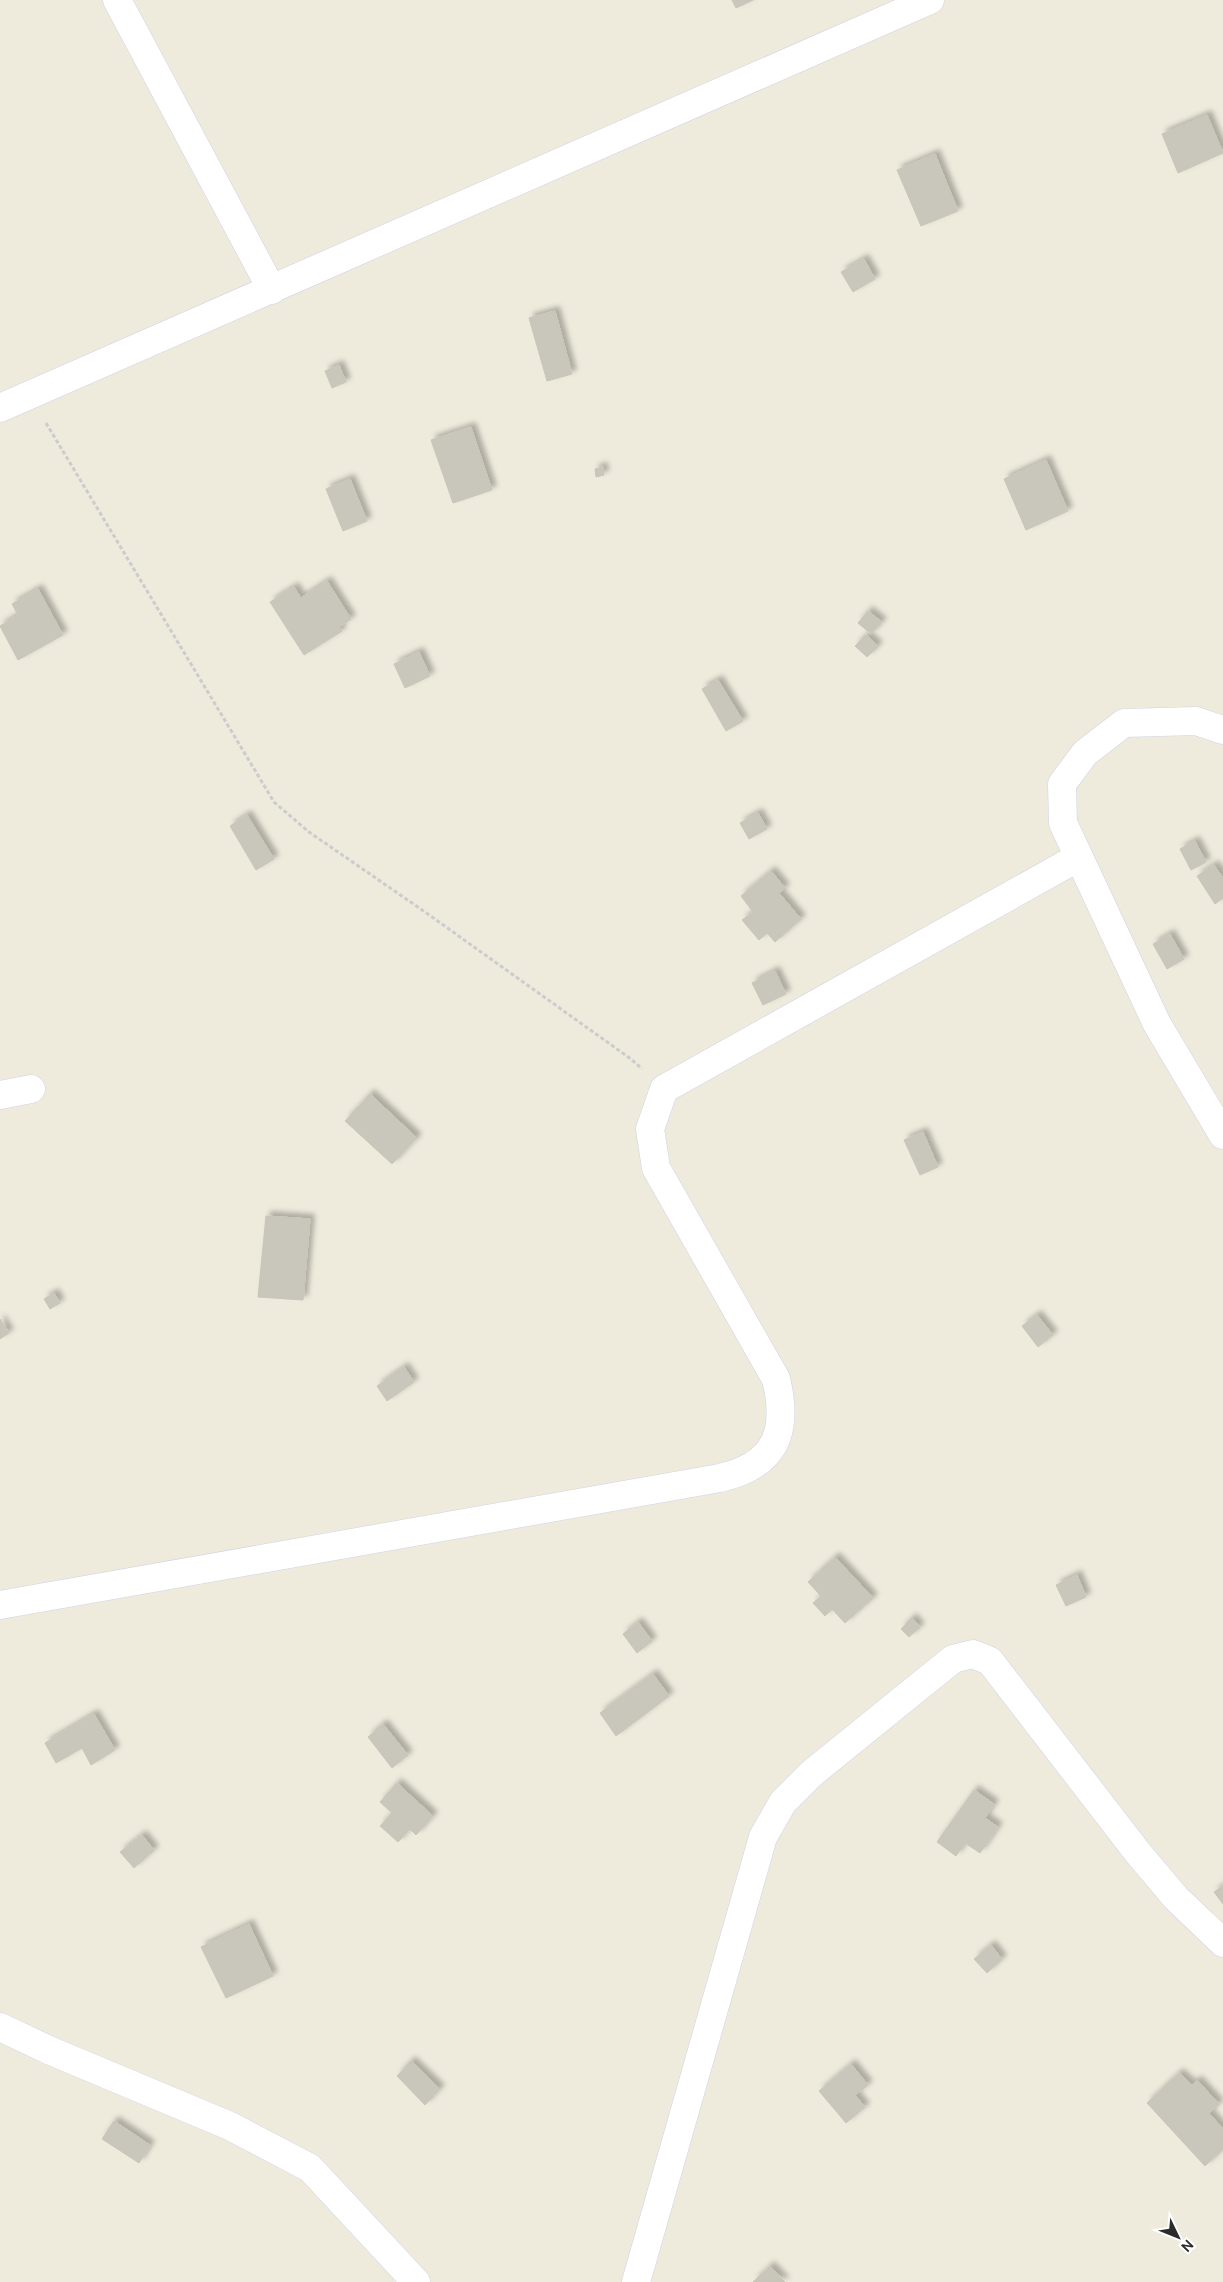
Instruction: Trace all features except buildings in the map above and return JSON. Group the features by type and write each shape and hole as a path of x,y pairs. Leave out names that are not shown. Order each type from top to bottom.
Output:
{"street":[{"path":"117,0 272,290"},
{"path":"0,408 930,0"},
{"path":"1223,730 1196,721 1124,723 1085,753 1062,784 1063,823 1157,1024 1223,1135"},
{"path":"0,1605 720,1478 741,1473 757,1464 776,1443 782,1416 776,1379 656,1168 650,1128 664,1090 1079,857"},
{"path":"0,1095 31,1089"},
{"path":"636,2282 763,1837 783,1802 812,1774 953,1659 973,1654 990,1661 1138,1853 1176,1898 1223,1942"},
{"path":"0,2028 230,2126 310,2168 416,2282"}],"path":[{"path":"29,395 274,802 308,832 631,1059 664,1090"}]}
